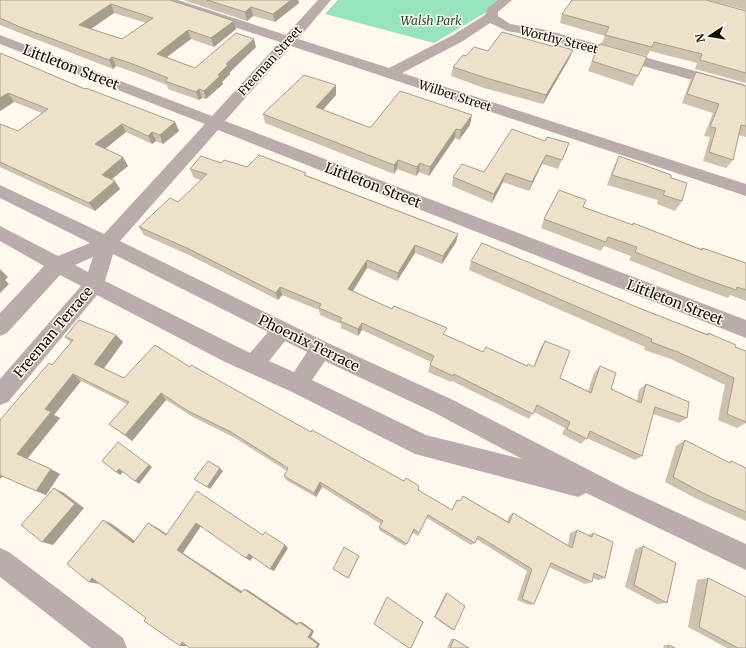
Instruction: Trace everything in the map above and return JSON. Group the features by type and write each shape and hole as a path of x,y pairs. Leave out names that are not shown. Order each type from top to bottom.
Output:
{"street":[{"name":"Wilber Street","path":"165,0 746,190"},
{"name":"Freeman Street","path":"216,123 325,0"},
{"path":"389,74 452,41 490,17 492,11 506,0"},
{"name":"Worthy Street","path":"490,17 496,22 509,27 544,34 746,90"},
{"name":"Littleton Street","path":"0,39 378,188 746,329"},
{"name":"Freeman Terrace","path":"0,395 94,284 107,243 216,123"},
{"name":"Phoenix Terrace","path":"0,191 321,350 443,406 616,496 746,557"},
{"name":"Phoenix Terrace","path":"0,233 94,284 253,365 298,384 423,446 616,496"},
{"name":"Freeman Terrace","path":"0,327 57,264 107,243"},
{"path":"253,365 282,330"},
{"path":"298,384 321,350"},
{"path":"0,561 113,648"}],"green space":[{"name":"Walsh Park","path":"338,0 507,0 434,43 325,14"}],"building":[{"path":"0,0 170,0 234,21 211,38 188,30 157,54 195,68 236,33 254,39 226,64 228,65 218,75 220,76 204,91 199,89 196,92 165,81 168,78 130,63 112,57 109,60 20,27 0,18","holes":["111,4 153,18 122,39 79,25"]},
{"path":"207,0 291,0 273,14 251,7 245,12"},
{"path":"572,0 706,0 746,11 746,73 700,60 702,54 654,42 652,47 605,35 609,27 562,14"},
{"path":"502,32 555,47 556,45 573,50 546,95 453,67 463,55 466,56 474,47 488,51"},
{"path":"600,44 647,57 638,76 592,61"},
{"path":"0,53 85,89 86,88 175,122 160,135 152,132 148,136 122,124 95,144 123,157 102,175 115,181 89,203 0,162 0,124 18,131 48,109 8,93 0,98"},
{"path":"696,72 746,86 746,126 741,125 733,160 709,152 716,128 710,127 719,104 687,94"},
{"path":"304,75 336,85 316,107 368,127 371,127 400,91 472,115 461,130 456,129 430,167 420,163 417,167 398,160 394,165 263,114"},
{"path":"512,129 545,141 547,137 569,143 562,160 546,155 532,182 506,173 494,194 453,177 462,164 484,172"},
{"path":"259,155 306,173 304,175 458,234 443,256 415,245 398,273 367,260 348,289 392,309 394,306 447,328 443,334 483,352 486,347 527,366 528,364 534,367 545,341 570,351 560,378 591,393 600,366 616,373 611,389 641,403 646,384 689,402 687,418 655,407 642,456 590,431 587,439 567,429 570,422 537,405 533,414 454,374 453,376 430,365 434,356 362,323 358,329 340,321 342,318 319,308 321,304 280,287 276,293 187,248 139,227 170,198 178,202 207,174 190,169 201,156 221,163 224,160 247,167"},
{"path":"619,156 671,175 671,178 687,183 682,201 663,195 665,191 612,175"},
{"path":"559,190 586,200 583,207 633,225 633,223 702,250 702,248 746,263 746,290 737,287 736,290 635,252 637,247 608,237 606,242 544,219"},
{"path":"482,243 644,310 708,335 708,333 746,351 746,422 727,414 734,378 678,352 651,342 652,339 471,261"},
{"path":"79,320 116,335 94,364 124,378 155,345 190,367 191,365 311,432 312,430 404,481 406,478 419,486 418,490 452,510 457,500 460,501 463,496 509,523 513,513 572,548 577,530 592,537 593,533 613,542 605,578 594,573 592,582 551,563 534,604 522,599 532,569 478,536 475,543 428,515 419,533 414,529 407,544 379,527 383,521 320,482 314,493 284,476 288,468 231,432 188,411 161,393 125,435 109,424 129,402 73,374 45,409 51,412 17,454 51,469 36,491 0,475 0,420 49,363 52,365 73,340 65,337"},
{"path":"685,440 730,463 731,461 746,468 746,512 705,494 673,477"},
{"path":"118,442 149,465 135,481 119,469 116,472 102,461"},
{"path":"208,461 220,468 207,487 194,479"},
{"path":"54,488 75,504 42,542 21,525"},
{"path":"197,491 263,535 265,532 285,545 270,569 249,554 246,558 196,523 177,550 241,593 244,589 297,625 299,622 312,631 308,637 318,644 316,648 190,648 182,642 180,646 144,621 146,618 92,578 89,582 67,564 103,520 133,543 148,523 166,535"},
{"path":"643,546 676,563 667,603 634,585"},
{"path":"344,547 359,556 348,578 333,569"},
{"path":"708,578 746,597 746,648 738,648 699,627"},
{"path":"447,593 465,606 454,630 435,617"},
{"path":"387,597 423,622 411,648 374,624"},
{"path":"454,639 469,648 450,648"},
{"path":"669,645 675,648 668,648"}]}
